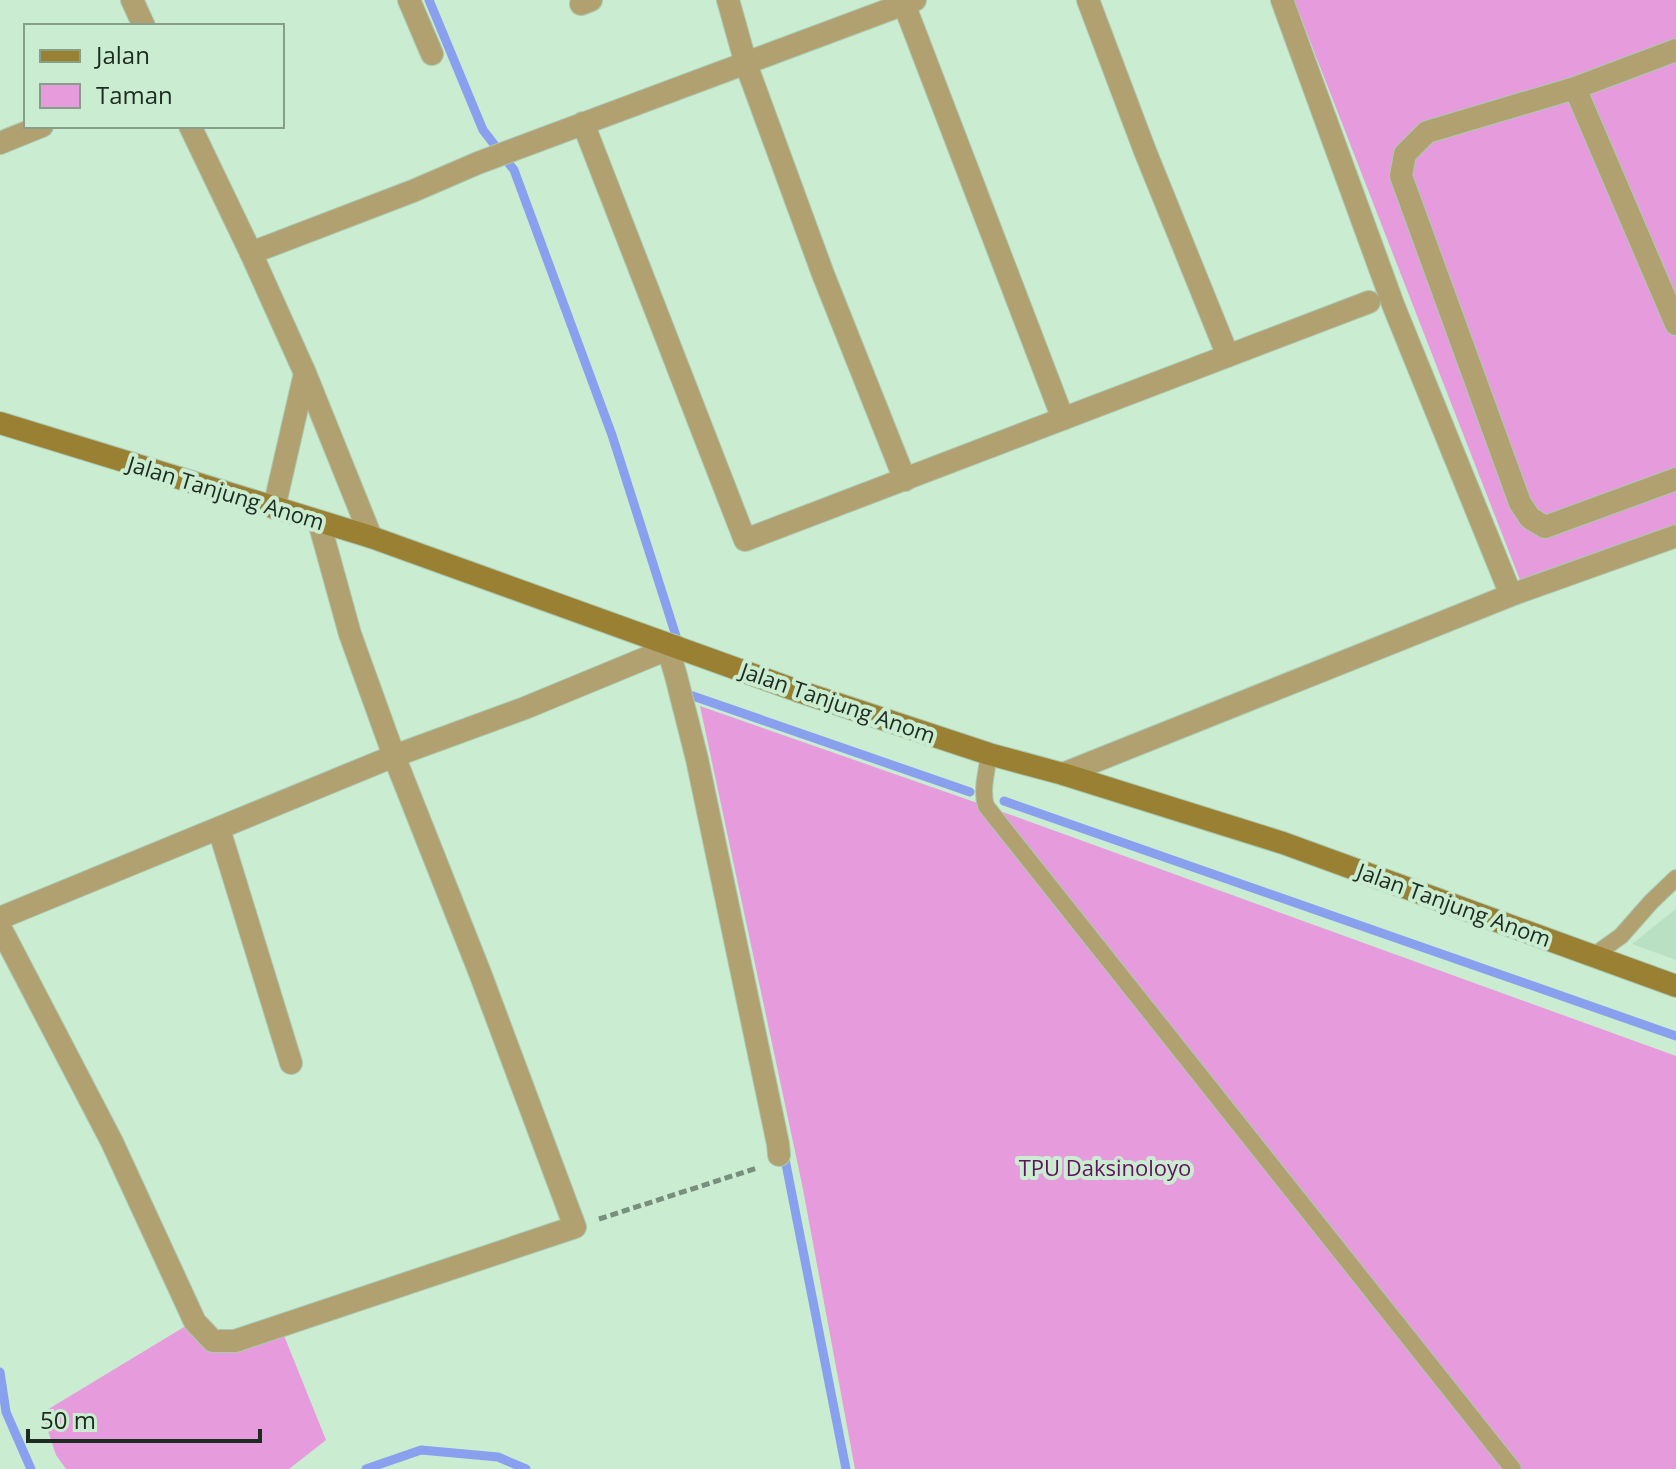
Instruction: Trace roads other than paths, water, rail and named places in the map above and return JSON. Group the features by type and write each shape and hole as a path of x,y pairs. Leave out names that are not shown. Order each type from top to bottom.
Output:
{"main road":[{"name":"Jalan Tanjung Anom","path":"0,423 371,537 671,648 798,691 989,754 1283,843 1676,986"}],"street":[{"path":"132,0 143,24"},
{"path":"409,0 432,54"},
{"path":"728,0 746,64 823,274 905,480"},
{"path":"1088,0 1228,356"},
{"path":"1282,0 1394,307 1511,595"},
{"path":"251,253 518,147 909,2 1063,419"},
{"path":"1676,50 1575,88 1427,132 1405,154 1401,176 1520,503 1530,518 1545,527 1676,479"},
{"path":"1575,88 1676,324"},
{"path":"583,123 745,540 1369,302"},
{"path":"0,143 37,128"},
{"path":"191,128 305,373 371,537"},
{"path":"274,508 305,373"},
{"path":"0,927 112,1142 195,1322 213,1341 235,1341 575,1227 480,973 394,756 350,634 319,522"},
{"path":"1063,774 1511,595 1676,536"},
{"path":"0,918 394,756 525,708 671,648 779,1155"},
{"path":"219,829 291,1063"}],"lane":[{"path":"989,754 985,781 986,806 1513,1469"},
{"path":"1593,956 1621,936 1676,878"}],"waterway":[{"path":"429,0 483,130 514,170 612,435 676,636"},
{"path":"690,695 970,792"},
{"path":"1004,801 1676,1036"},
{"path":"784,1154 846,1469"},
{"path":"0,1372 6,1412 31,1469"},
{"path":"366,1469 421,1450 498,1457 526,1469"}],"park label":[{"name":"TPU Daksinoloyo","path":"1105,1168"}]}
